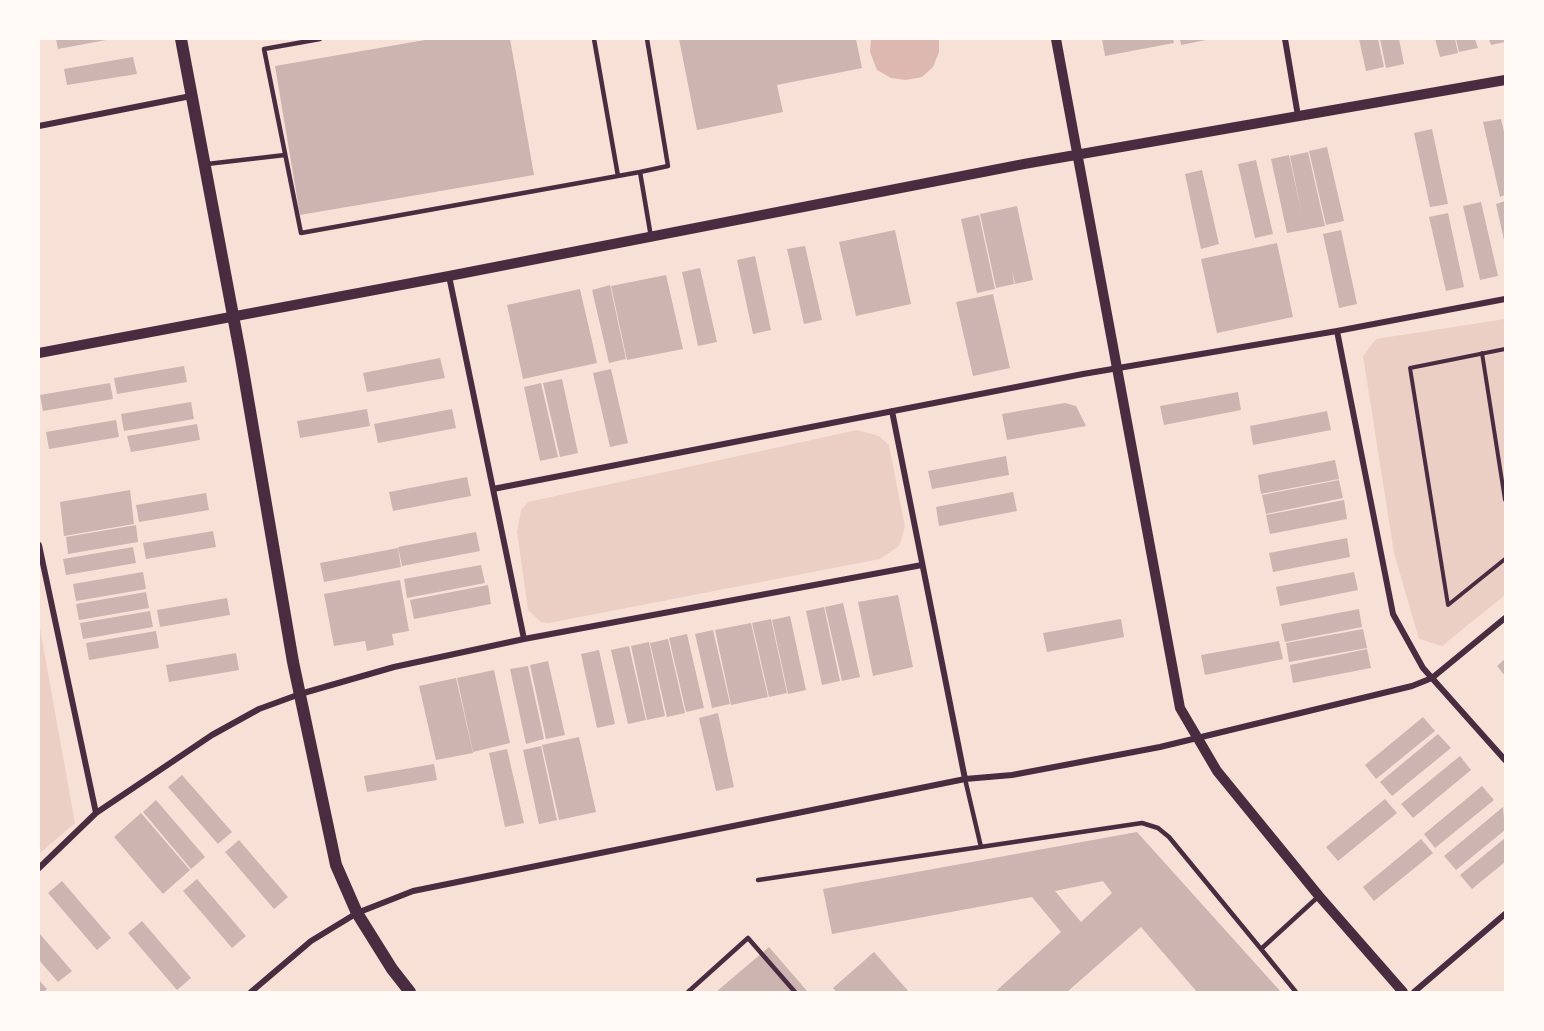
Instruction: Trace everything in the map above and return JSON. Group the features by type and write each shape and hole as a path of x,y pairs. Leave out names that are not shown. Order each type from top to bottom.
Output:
{"main road":[{"path":"181,39 233,317 293,662 336,865 357,912 392,969 410,992"}],"street":[{"path":"1056,39 1180,708 1217,771 1319,896 1403,992"},
{"path":"1285,39 1298,116"},
{"path":"39,353 1076,154 1505,80"},
{"path":"39,126 191,96"},
{"path":"449,276 524,639"},
{"path":"493,489 892,411 1118,369 1337,332 1505,299"},
{"path":"1337,332 1391,606 1411,650 1431,678 1505,760"},
{"path":"892,411 965,779"},
{"path":"39,545 42,578 96,813"},
{"path":"39,868 96,813 212,735 259,709 300,694 394,667 524,639 922,565"},
{"path":"251,992 311,942 357,912 413,891 965,779 1012,775 1197,738 1412,686 1431,678 1505,618"},
{"path":"1414,992 1505,914"}],"lane":[{"path":"320,39 264,49 301,233 668,166 646,39"},
{"path":"594,39 618,176"},
{"path":"203,164 285,155"},
{"path":"640,172 651,237"},
{"path":"965,779 981,847"},
{"path":"758,880 1142,823 1158,828 1169,837 1296,992"},
{"path":"1261,950 1319,896"},
{"path":"688,992 748,938 795,992"}],"path":[{"path":"1505,349 1410,368 1448,605 1505,559"},
{"path":"1482,353 1505,500"}],"shaded area":[{"path":"871,39 939,39 939,52 933,67 922,77 906,80 891,78 877,70 870,52"},
{"path":"1505,319 1505,595 1442,646 1419,639 1394,553 1363,356 1376,339"},
{"path":"857,430 879,436 889,445 905,527 899,546 880,559 549,623 541,622 528,610 517,532 521,510 528,502"},
{"path":"39,623 75,823 39,854"}],"building":[{"path":"56,39 106,39 106,40 58,49"},
{"path":"431,39 510,39 534,175 300,215 275,66"},
{"path":"679,39 856,39 862,68 777,85 783,112 697,130"},
{"path":"1102,39 1173,39 1174,43 1105,56"},
{"path":"1180,39 1206,39 1206,40 1181,45"},
{"path":"1359,39 1378,39 1384,67 1366,71"},
{"path":"1380,39 1399,39 1404,64 1386,68"},
{"path":"1435,39 1455,39 1458,53 1440,57"},
{"path":"1456,39 1475,39 1478,48 1459,52"},
{"path":"1489,39 1505,39 1505,42 1491,45"},
{"path":"133,57 137,74 67,85 64,69"},
{"path":"1501,119 1505,136 1505,195 1500,197 1483,122"},
{"path":"1432,129 1448,204 1430,207 1414,133"},
{"path":"1327,147 1344,221 1326,225 1309,151"},
{"path":"1308,152 1325,226 1287,233 1271,159 1289,155 1302,215 1290,156"},
{"path":"1256,160 1273,234 1255,238 1238,164"},
{"path":"1202,170 1219,244 1201,249 1185,174"},
{"path":"1505,201 1505,240 1504,240 1496,204"},
{"path":"1481,202 1498,276 1480,280 1463,206"},
{"path":"1017,206 1033,280 1015,284 1012,270 1014,284 996,288 980,214"},
{"path":"1448,213 1464,287 1446,291 1429,217"},
{"path":"979,215 995,289 977,293 961,219"},
{"path":"895,230 911,304 856,316 839,242"},
{"path":"1341,230 1357,304 1339,308 1323,234"},
{"path":"1277,243 1293,317 1217,333 1201,259"},
{"path":"805,246 822,320 804,324 787,249"},
{"path":"755,256 771,330 753,334 737,260"},
{"path":"700,268 717,342 698,346 682,272"},
{"path":"666,275 683,349 627,360 611,286"},
{"path":"610,285 626,359 609,363 592,290"},
{"path":"580,289 597,363 523,379 507,305"},
{"path":"993,294 1010,368 973,376 956,302"},
{"path":"440,358 445,378 367,392 363,373"},
{"path":"184,366 187,382 117,394 114,378"},
{"path":"611,369 628,443 610,447 593,373"},
{"path":"562,379 578,453 560,457 543,383"},
{"path":"110,383 113,399 43,411 40,395"},
{"path":"541,383 558,457 540,461 524,387"},
{"path":"1238,392 1241,410 1164,425 1160,406"},
{"path":"191,402 194,419 124,431 121,414"},
{"path":"1065,403 1076,406 1086,426 1007,440 1002,414"},
{"path":"367,409 370,426 300,438 297,421"},
{"path":"452,409 456,428 378,443 374,424"},
{"path":"1327,411 1331,430 1253,445 1250,426"},
{"path":"116,420 119,437 49,449 46,432"},
{"path":"197,424 200,440 131,452 127,436"},
{"path":"1006,456 1009,475 932,489 928,471"},
{"path":"1335,460 1339,479 1261,494 1258,475"},
{"path":"467,477 471,496 393,511 389,492"},
{"path":"1339,480 1343,498 1266,514 1262,495"},
{"path":"130,490 134,524 64,536 60,502"},
{"path":"1013,492 1017,511 939,526 936,507"},
{"path":"206,493 209,510 139,522 136,505"},
{"path":"1344,500 1347,519 1270,534 1266,515"},
{"path":"136,525 138,542 68,554 66,537"},
{"path":"213,531 216,547 146,559 143,543"},
{"path":"476,532 480,551 402,566 398,547"},
{"path":"1347,538 1350,557 1273,572 1269,553"},
{"path":"133,547 136,563 66,575 63,559"},
{"path":"398,548 401,567 324,582 320,563"},
{"path":"481,565 485,583 407,598 404,579"},
{"path":"143,572 146,589 76,601 73,584"},
{"path":"1354,572 1358,590 1280,606 1276,587"},
{"path":"400,580 409,631 392,634 394,645 367,651 365,641 334,646 324,594"},
{"path":"488,585 491,604 414,619 410,600"},
{"path":"146,592 149,608 79,620 76,604"},
{"path":"898,595 913,667 873,676 858,602"},
{"path":"227,598 230,615 160,627 157,610"},
{"path":"843,603 860,677 842,681 825,607"},
{"path":"824,607 840,681 822,685 806,611"},
{"path":"1359,609 1362,627 1285,642 1281,624"},
{"path":"150,611 153,627 83,639 80,623"},
{"path":"790,616 806,690 788,694 772,620"},
{"path":"771,619 787,693 769,697 752,623"},
{"path":"1121,619 1124,637 1047,652 1043,633"},
{"path":"751,623 768,697 731,705 715,630"},
{"path":"1363,629 1367,648 1289,662 1286,643"},
{"path":"713,630 730,704 712,708 695,634"},
{"path":"156,631 159,648 89,660 86,643"},
{"path":"687,634 704,708 686,712 669,638"},
{"path":"668,639 685,713 667,717 650,643"},
{"path":"1279,641 1283,659 1205,675 1201,655"},
{"path":"649,642 665,716 647,720 631,646"},
{"path":"629,646 646,720 628,724 611,650"},
{"path":"1367,649 1371,668 1293,683 1290,665"},
{"path":"599,650 615,724 597,728 581,654"},
{"path":"236,653 239,670 169,682 166,665"},
{"path":"1505,659 1505,676 1497,666"},
{"path":"548,661 565,735 546,739 530,665"},
{"path":"528,666 544,739 526,744 510,669"},
{"path":"494,670 510,743 473,752 457,678"},
{"path":"456,678 473,753 436,760 419,686"},
{"path":"718,713 734,787 716,791 699,718"},
{"path":"1423,717 1435,731 1376,779 1365,765"},
{"path":"1438,734 1451,748 1392,796 1380,782"},
{"path":"579,737 596,812 559,820 542,745"},
{"path":"541,746 557,820 539,824 523,750"},
{"path":"507,749 524,823 505,827 489,753"},
{"path":"1460,756 1471,770 1413,818 1401,804"},
{"path":"434,764 437,780 367,792 364,776"},
{"path":"182,775 232,832 218,844 168,787"},
{"path":"1482,786 1494,800 1435,848 1424,834"},
{"path":"1385,799 1397,813 1338,861 1326,847"},
{"path":"156,800 205,857 191,869 143,812"},
{"path":"1503,807 1505,830 1456,870 1444,856"},
{"path":"141,813 190,870 163,894 114,837"},
{"path":"1137,832 1281,992 1197,992 1141,927 1067,992 995,992 1061,932 1032,897 832,934 823,889","holes":["1103,881 1112,893 1081,922 1055,891"]},
{"path":"1505,838 1505,862 1472,889 1460,875"},
{"path":"1421,839 1433,853 1374,901 1363,887"},
{"path":"239,840 288,897 274,909 225,852"},
{"path":"197,879 246,936 232,948 183,891"},
{"path":"62,881 111,938 97,950 48,893"},
{"path":"142,921 191,978 177,990 128,933"},
{"path":"39,933 72,971 58,982 39,960"},
{"path":"769,947 808,992 716,992"},
{"path":"874,952 909,992 836,992 833,988"},
{"path":"39,980 47,989 44,992 39,992"}]}
